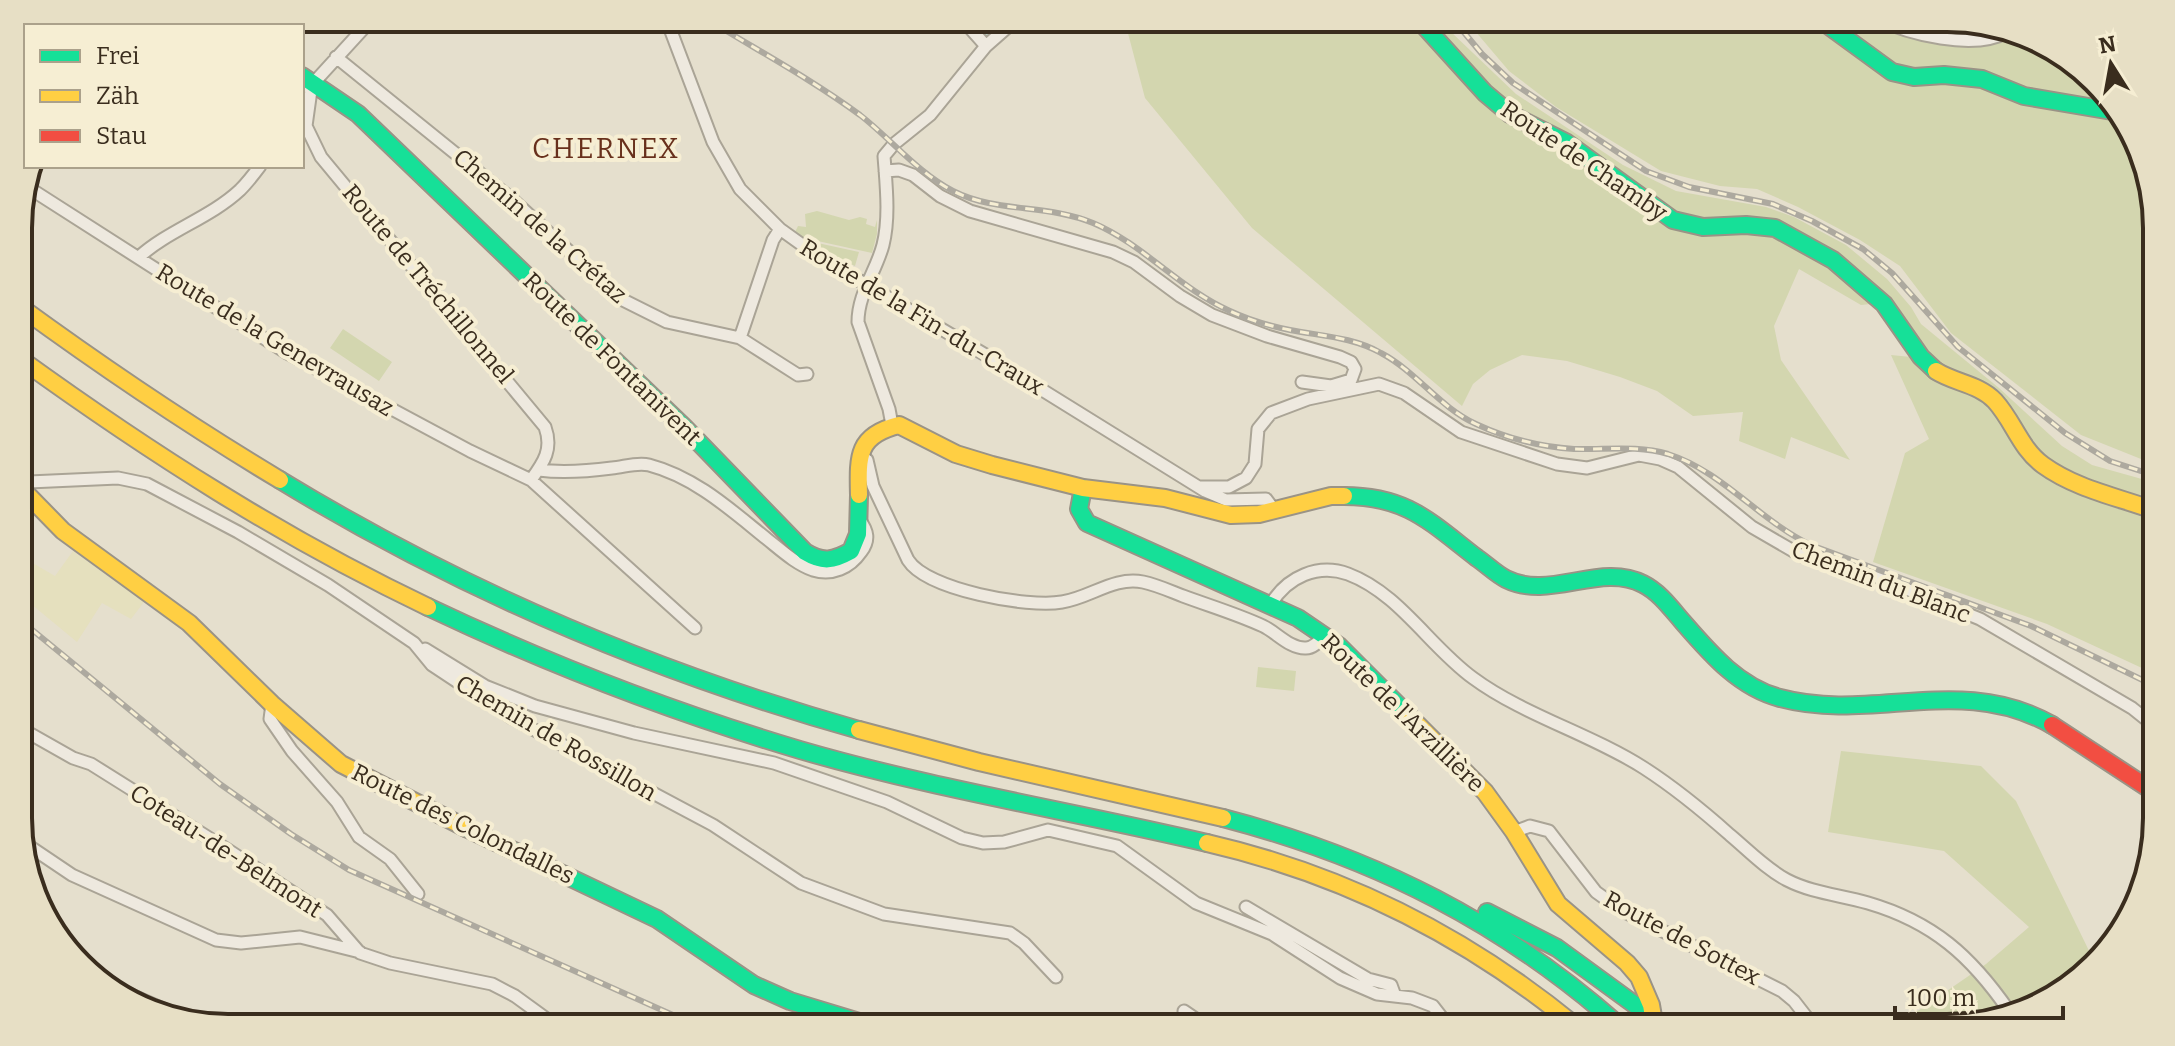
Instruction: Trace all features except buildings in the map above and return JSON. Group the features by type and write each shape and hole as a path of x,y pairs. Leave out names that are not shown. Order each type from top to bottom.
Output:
{"main road":[{"name":"Route de Chamby","path":"1428,32 1485,93 1510,114 1567,143 1673,220 1695,228 1766,224 1792,234 1878,297 1934,370 1992,398 2035,458 2072,483 2143,507"},
{"path":"1837,32 1892,72 1914,77 1944,75 1982,79 2024,96 2102,109"},
{"name":"Route de Fontanivent","path":"307,80 358,114 684,427 801,549 823,561 841,559 855,544 859,519 860,457"},
{"path":"32,315 153,403 281,483 386,542 522,607 661,664 791,710 907,744 1180,807 1313,844 1482,910 1537,936 1582,964 1642,1010"},
{"path":"32,367 131,437 235,503 341,563 453,618 598,680 738,731 855,765 978,796 1192,839 1304,870 1395,908 1468,947 1560,1014"},
{"path":"860,457 867,440 883,427 899,425 973,459 1083,488 1165,498 1231,515 1275,511 1302,501 1331,496 1366,496 1392,501 1419,514 1507,580 1540,587 1608,577 1640,582 1655,591 1733,673 1751,686 1778,698 1808,705 1959,699 2008,706 2051,725 2143,785"},
{"name":"Route de l'Arzillière","path":"1083,488 1079,509 1087,523 1271,604 1325,635 1467,771 1514,832 1558,904 1639,977 1653,1014"},
{"name":"Route des Colondalles","path":"32,499 63,531 189,623 272,704 341,764 509,850 657,919 754,985 790,1001 833,1014"},
{"path":"1408,882 1517,944 1606,1014"}],"street":[{"path":"307,80 336,57 360,32"},
{"name":"Route de la Fin-du-Craux","path":"671,32 713,142 740,189 780,229 819,257 1199,487 1226,500 1266,499 1275,511"},
{"path":"974,32 986,46"},
{"path":"892,425 858,322 858,307 884,244 884,156 930,115 986,46 1002,32"},
{"path":"1919,32 1953,39 1992,38"},
{"name":"Chemin de la Crétaz","path":"336,57 513,200 621,299 667,322 740,338 798,375 807,374"},
{"name":"Route de Tréchillonnel","path":"307,80 306,126 321,157 537,415 550,439 549,448 535,475"},
{"path":"139,257 155,243 239,191 258,168"},
{"name":"Chemin du Blanc","path":"885,171 899,170 913,175 940,196 970,211 1122,256 1212,315 1267,336 1346,359 1354,365 1355,374 1404,393 1469,436 1557,464 1583,469 1639,449 1678,467 1752,527 1802,556 1855,568 1980,619 2143,717"},
{"name":"Route de la Genevrausaz","path":"36,192 336,381 470,451 535,475"},
{"path":"740,338 773,240 780,229"},
{"path":"1302,382 1331,386 1348,382 1355,374"},
{"path":"1199,487 1229,487 1246,478 1255,464 1258,429 1271,413 1308,399 1379,384"},
{"path":"860,457 869,465 873,486 908,560 915,570 933,579 982,596 1035,604 1062,602 1110,584 1141,581 1262,626 1293,645 1313,646 1325,635"},
{"path":"535,475 640,464 682,475 794,561 815,571 831,572 852,563 867,542 867,530 859,519"},
{"path":"535,475 695,628"},
{"name":"Chemin de Rossillon","path":"32,482 118,478 147,484 238,532 315,578 414,643 432,665 512,718 713,825 801,883 884,914 1010,933 1024,943 1056,977"},
{"path":"1271,604 1287,583 1321,570 1344,572 1366,581 1409,616 1471,677 1491,690 1603,744 1643,768 1687,798 1785,879 1806,889 1869,903 1903,915 1934,932 1965,955 2005,1005"},
{"path":"414,643 485,686 535,706 634,733 774,763 887,802 962,838 983,843 1004,842 1048,830 1105,841 1117,846 1196,903 1272,934 1340,978 1377,994 1412,998 1433,1006 1439,1014"},
{"path":"272,704 270,719 292,751 328,792 359,837 390,859 418,894"},
{"name":"Coteau-de-Belmont","path":"32,735 73,758 91,764 275,880 327,915 360,953"},
{"name":"Route de Sottex","path":"1514,832 1530,826 1549,831 1596,892 1621,910 1782,991 1804,1014"},
{"path":"35,850 72,875 216,940 241,943 300,937 390,963 492,984 540,1014"},
{"path":"1246,907 1368,979 1391,985 1395,996"},
{"path":"1184,1011 1188,1014"}],"shaded area":[{"path":"73,551 144,602 131,619 102,603 77,642 32,605 32,563 55,576"}],"green space":[{"path":"1128,32 1451,32 1516,94 1623,165 1676,191 1766,207 1794,217 1846,245 1887,279 1921,324 1999,388 2062,446 2092,465 2143,479 2143,669 2047,624 1873,562 1905,453 1929,439 1891,355 1931,359 1890,302 1861,305 1799,269 1774,326 1781,360 1850,460 1791,437 1785,459 1739,441 1743,412 1693,416 1657,391 1567,361 1522,355 1490,370 1473,384 1462,406 1252,228 1145,98"},
{"path":"1476,32 1936,32 1997,39 2022,47 2056,65 2071,77 2071,104 2098,104 2117,130 2136,178 2143,228 2143,460 2081,435 1951,333 1900,266 1860,240 1757,189 1720,186 1661,171 1556,107 1509,71"},
{"path":"817,211 849,220 860,217 867,219 866,224 875,227 877,220 872,253 804,238 795,232 798,226 806,227 805,214"},
{"path":"813,242 859,252 855,266 812,246"},
{"path":"343,329 392,362 379,381 330,348"},
{"path":"1258,667 1296,671 1294,691 1256,687"},
{"path":"1841,751 1981,766 2016,801 2089,952 2056,981 2010,1004 1959,1014 1913,1014 1986,964 2029,927 1944,851 1828,832"}],"waterway":[{"path":"984,37 990,32"}],"railway":[{"path":"728,32 860,115 928,174 953,191 987,203 1058,213 1093,223 1230,311 1275,327 1348,340 1381,353 1463,417 1499,434 1562,448 1656,451 1688,462 1811,545 2031,626 2143,680"},
{"path":"1464,32 1513,83 1646,171 1689,187 1773,204 1863,249 1892,273 1958,347 2065,433 2110,461 2143,472"},
{"path":"32,630 220,784 349,870 671,1014"}],"traffic: fast":[{"path":"1430,32 1485,93 1510,114 1567,143 1673,220 1703,227 1746,225 1775,228 1833,260 1884,304 1921,357 1936,371"},
{"path":"1837,32 1892,72 1914,77 1944,75 1982,79 2024,96 2102,109"},
{"path":"304,77 358,114 684,427 805,552 828,559 851,551 858,534 859,495"},
{"path":"280,480 418,557 561,624 708,682 859,730"},
{"path":"1083,488 1079,509 1087,523 1298,618 1339,646 1409,716"},
{"path":"1344,496 1366,497 1401,506 1431,523 1506,579 1523,585 1540,586 1610,577 1627,578 1643,584 1664,600 1725,667 1751,686 1780,698 1815,704 1849,705 1950,700 1984,702 2018,710 2052,725"},
{"path":"428,607 611,686 800,750 952,788 1207,843"},
{"path":"1223,818 1333,853 1436,899 1531,957 1605,1014"},
{"path":"466,828 657,919 754,985 790,1001 833,1014"},
{"path":"1487,912 1557,948 1642,1010"}],"traffic: slow":[{"path":"32,315 148,396 280,480"},
{"path":"32,367 167,460 269,523 428,607"},
{"path":"1936,371 1989,395 2002,409 2028,451 2043,465 2083,486 2143,507"},
{"path":"859,495 863,449 875,435 899,425 956,454 992,465 1083,488 1165,498 1231,515 1259,514 1331,496 1344,496"},
{"path":"32,499 63,531 189,623 272,704 341,764 466,828"},
{"path":"1409,716 1485,792 1514,832 1558,904 1639,977 1653,1014"},
{"path":"859,730 979,762 1223,818"},
{"path":"1207,843 1308,873 1403,913 1493,965 1560,1014"}],"traffic: jam":[{"path":"2052,725 2143,785"}],"district":[{"name":"CHERNEX","path":"606,148"}]}
